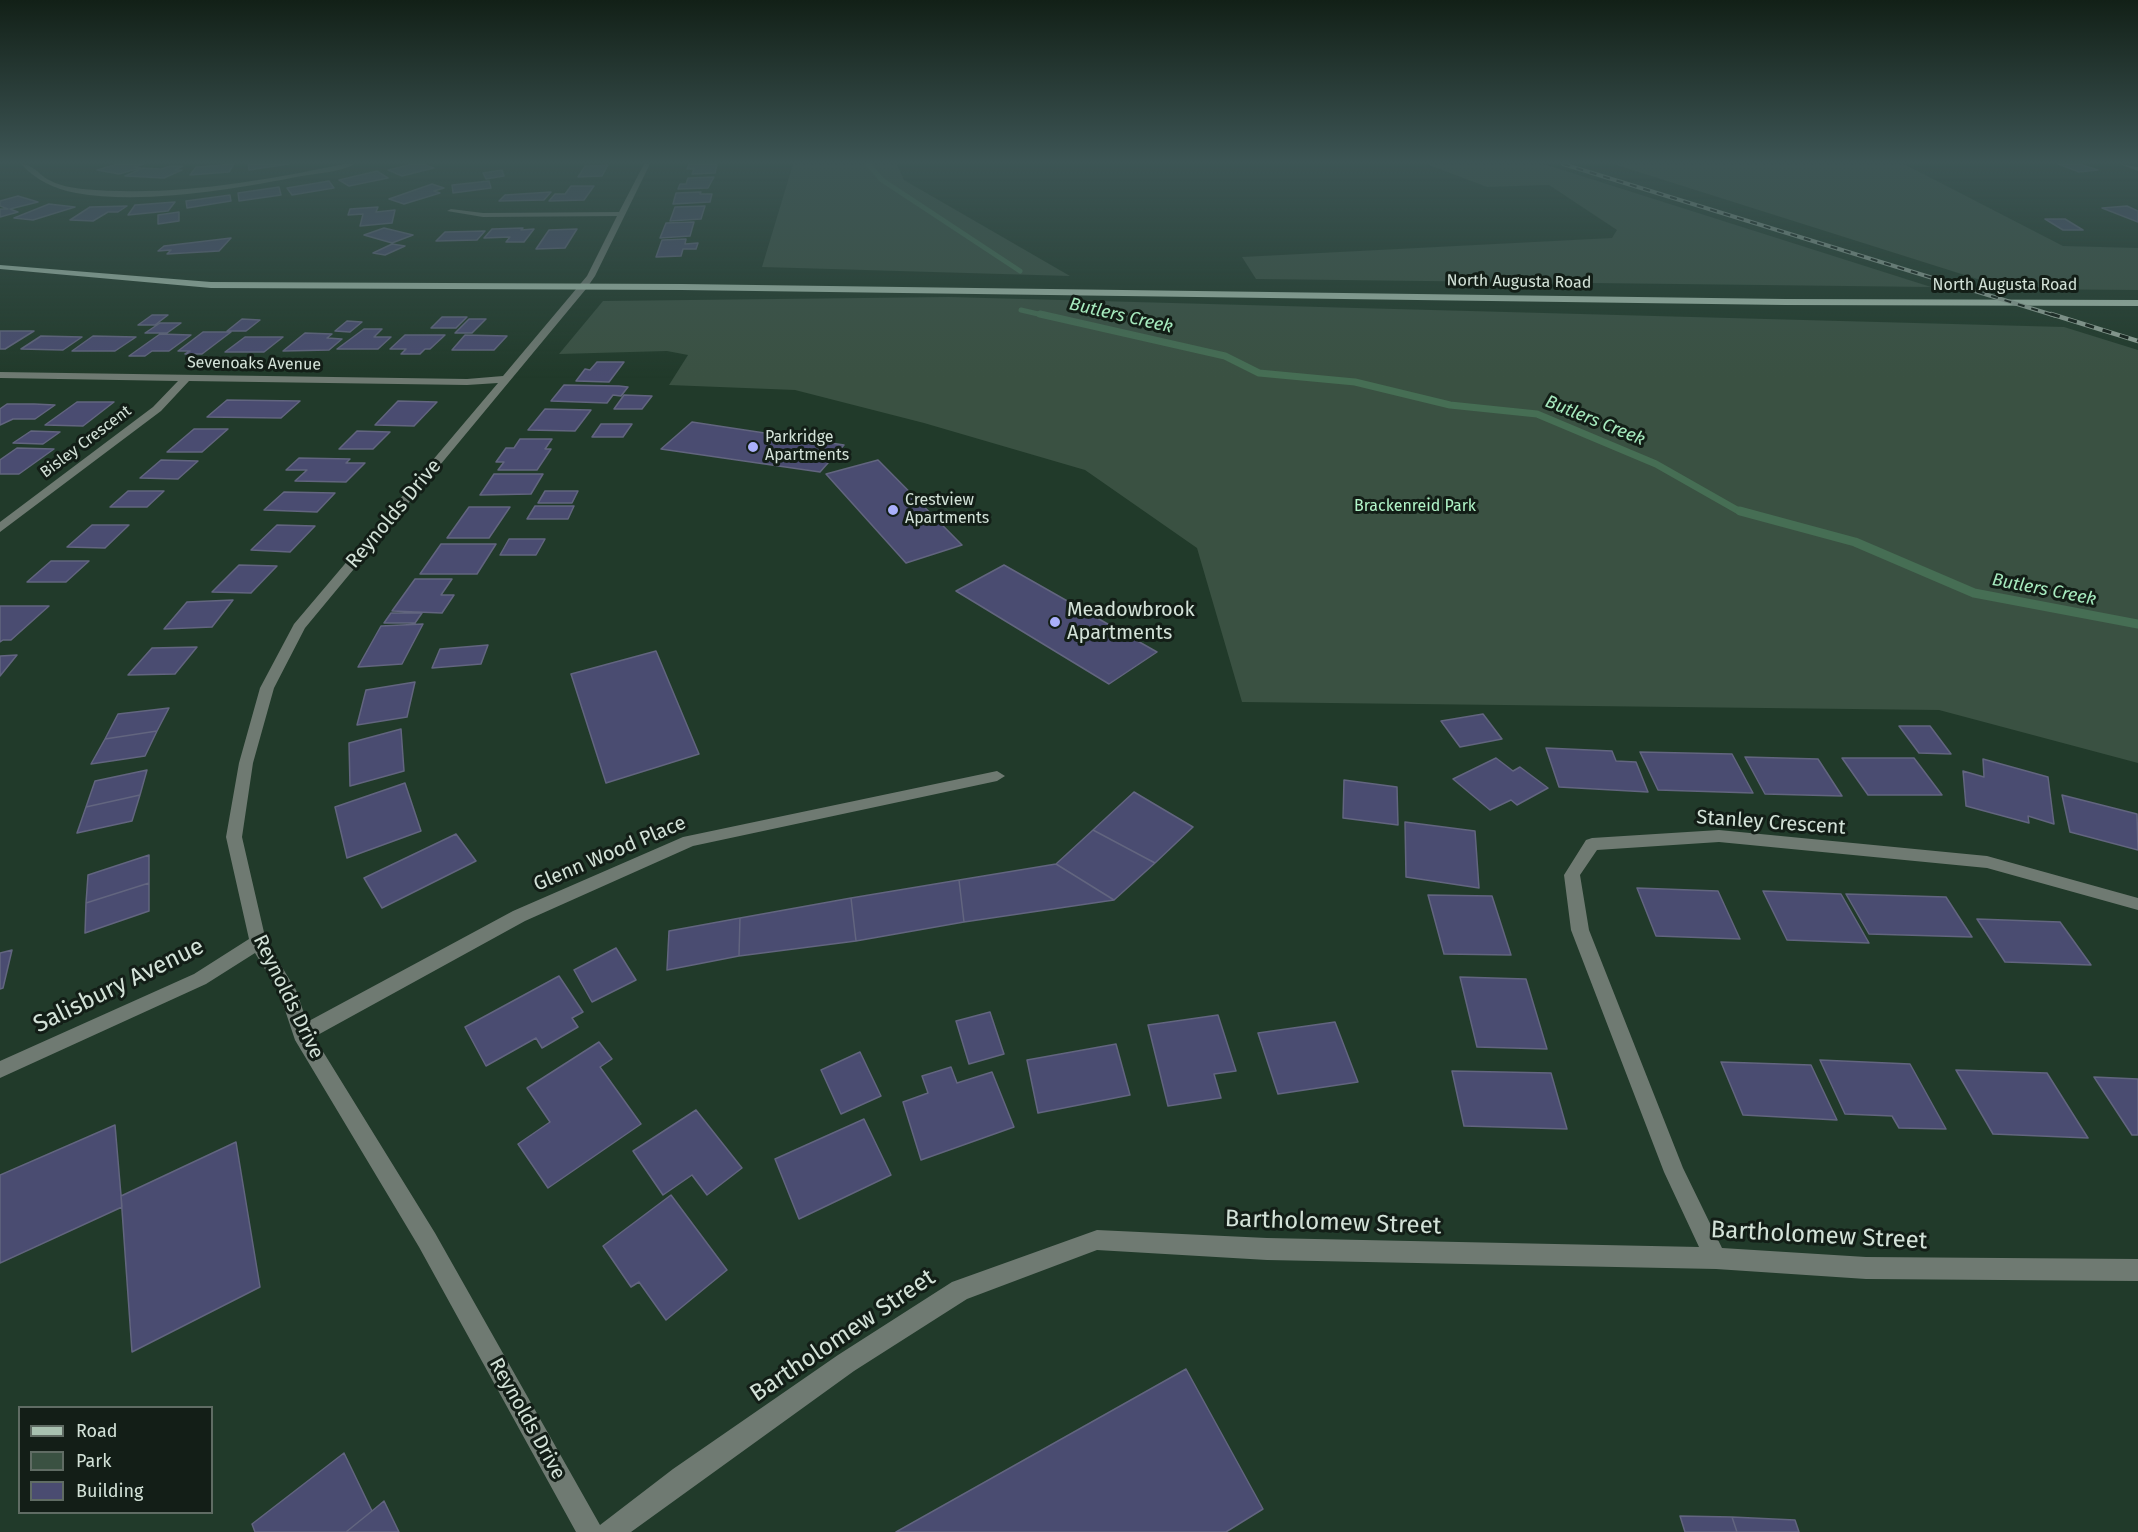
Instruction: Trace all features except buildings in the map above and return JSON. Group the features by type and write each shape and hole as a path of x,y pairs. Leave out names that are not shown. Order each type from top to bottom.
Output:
{"main road":[{"name":"North Augusta Road","path":"0,267 211,285 1117,291 1785,302 2138,303"}],"street":[{"name":"Reynolds Drive","path":"590,1532 427,1240 302,1034 287,990 258,942 234,837 246,763 267,688 299,627 583,287 611,235"},
{"name":"Sevenoaks Avenue","path":"0,375 467,382 507,379"},
{"name":"Bisley Crescent","path":"0,528 157,409 187,377"},
{"name":"Glenn Wood Place","path":"302,1034 519,916 689,841 997,776"},
{"name":"Stanley Crescent","path":"1716,1258 1674,1172 1580,930 1572,875 1592,844 1719,836 1987,862 2138,904"},
{"name":"Salisbury Avenue","path":"0,1070 200,979 258,942"},
{"name":"Bartholomew Street","path":"610,1532 682,1478 846,1363 960,1290 1097,1240 1267,1249 1716,1258 1866,1268 2138,1270"}],"green space":[{"path":"771,235 1000,235 1070,276 762,267"},
{"path":"1614,235 1769,235 1931,287 1256,279 1242,257 1612,238"},
{"path":"1839,235 2043,235 2063,246 2138,248 2138,290 2009,289"},
{"name":"Brackenreid Park","path":"949,297 2064,327 2138,350 2138,763 1939,710 1242,702 1197,548 1085,470 924,423 795,390 669,385 688,355 667,351 559,354 603,301"}],"waterway":[{"name":"Butlers Creek","path":"966,235 1020,271"},
{"name":"Butlers Creek","path":"1021,310 1047,316"},
{"name":"Butlers Creek","path":"1040,314 1225,356 1259,373 1355,382 1450,405 1537,414 1656,464 1737,510 1745,512"},
{"name":"Butlers Creek","path":"1740,511 1855,542 1974,593 2138,624"}],"railway":[{"path":"1795,235 2056,316"},
{"path":"2051,314 2138,341"}],"place":[{"name":"Parkridge Apartments","path":"753,447"},
{"name":"Crestview Apartments","path":"893,510"},
{"name":"Meadowbrook Apartments","path":"1055,622"}]}
